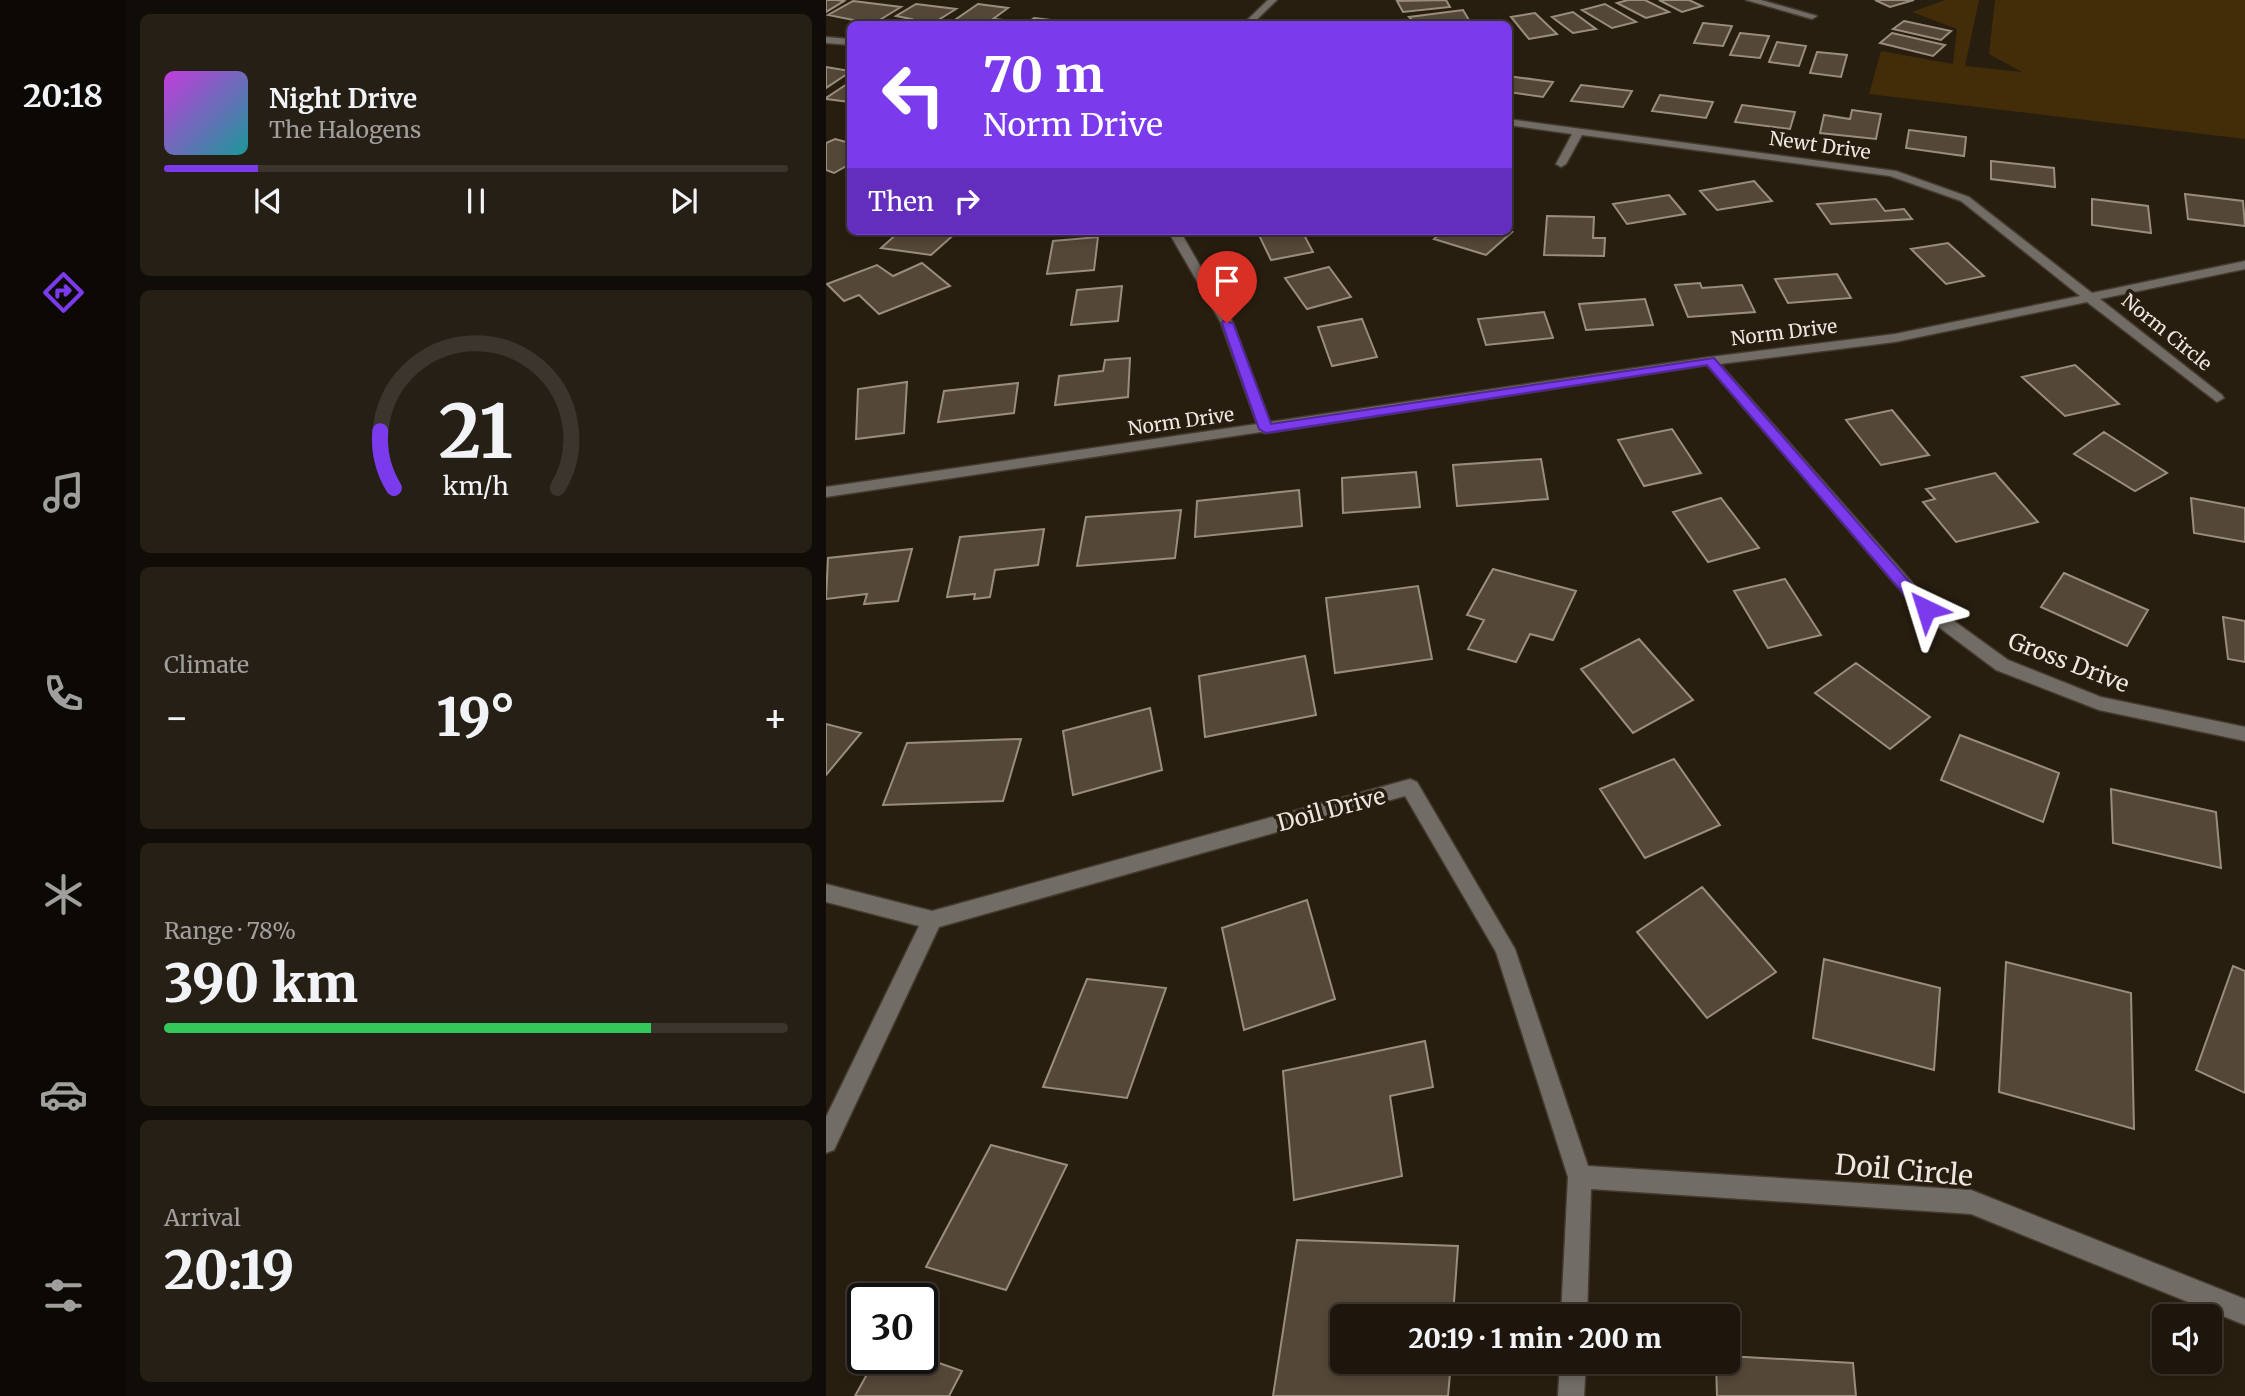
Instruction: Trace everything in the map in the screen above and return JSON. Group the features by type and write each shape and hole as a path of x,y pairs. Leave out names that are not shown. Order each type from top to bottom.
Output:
{"street":[{"path":"1250,21 1273,0"},
{"path":"1750,0 1812,16"},
{"path":"826,40 847,42"},
{"name":"Newt Drive","path":"1512,123 1892,173 1965,199 2092,296"},
{"path":"1561,164 1579,131"},
{"path":"1176,235 1227,323 1266,429"},
{"name":"Norm Drive","path":"826,492 1266,429 1710,360 1895,338 2245,265"},
{"name":"Norm Circle","path":"2092,296 2217,398"},
{"name":"Gross Drive","path":"1710,360 1926,609 2002,665 2099,703 2245,734"},
{"name":"Doil Drive","path":"826,893 932,920 1410,787 1505,949 1580,1177 1575,1304"},
{"path":"826,1142 932,920"},
{"name":"Doil Circle","path":"1580,1177 1971,1202 2245,1312"},
{"path":"1571,1396 1572,1374"}],"shaded area":[{"path":"1945,0 1979,0 1965,66 2022,72 1989,54 1995,0 2245,0 2245,139 1869,94 1881,51 1953,64 1957,29 1912,12"}],"building":[{"path":"826,0 837,0 844,1 826,12"},
{"path":"1446,0 1450,7 1403,12 1397,1"},
{"path":"1645,0 1669,12 1646,18 1617,3"},
{"path":"1659,0 1689,0 1702,6 1682,12"},
{"path":"1875,0 1914,0 1890,7"},
{"path":"853,1 901,7 878,21 858,21 828,15"},
{"path":"916,4 956,9 937,21 907,21 911,19 896,16"},
{"path":"978,4 1008,8 993,19 1001,21 953,21"},
{"path":"1605,4 1636,22 1612,28 1582,10"},
{"path":"1463,10 1469,20 1413,21 1409,17"},
{"path":"1573,12 1596,29 1573,33 1552,17"},
{"path":"1535,13 1557,34 1529,39 1511,17"},
{"path":"1034,18 1059,21 1030,21"},
{"path":"1904,21 1951,31 1941,40 1893,29"},
{"path":"1703,23 1732,26 1723,46 1694,43"},
{"path":"1740,33 1769,36 1760,58 1730,55"},
{"path":"1892,33 1945,45 1933,56 1880,43"},
{"path":"1777,42 1806,46 1799,66 1769,62"},
{"path":"1817,52 1847,55 1841,77 1810,73"},
{"path":"826,67 847,70 847,74 826,88"},
{"path":"1512,77 1553,82 1543,97 1512,93"},
{"path":"847,84 847,102 826,98"},
{"path":"1581,85 1632,91 1623,107 1571,101"},
{"path":"1660,95 1713,102 1706,118 1652,111"},
{"path":"1742,105 1795,112 1790,129 1735,122"},
{"path":"1852,110 1881,114 1876,139 1820,133 1824,115 1850,119"},
{"path":"1909,130 1966,137 1964,156 1906,148"},
{"path":"835,139 847,142 847,166 834,173 826,170 826,143"},
{"path":"1991,161 2054,168 2055,187 1991,179"},
{"path":"1754,181 1772,201 1717,210 1700,191"},
{"path":"2185,194 2243,201 2245,226 2188,219"},
{"path":"1669,195 1685,214 1627,224 1613,204"},
{"path":"1876,199 1885,211 1904,209 1912,219 1831,224 1817,204"},
{"path":"2092,199 2148,206 2151,233 2092,225"},
{"path":"1547,216 1594,217 1593,238 1605,238 1604,256 1544,255"},
{"path":"896,235 954,235 931,255 881,248"},
{"path":"1259,235 1304,235 1313,252 1271,260"},
{"path":"1438,235 1509,235 1486,255 1434,239"},
{"path":"1098,237 1094,270 1047,274 1053,241"},
{"path":"1948,243 1984,276 1946,284 1911,249"},
{"path":"922,263 950,286 879,314 859,295 844,301 827,284 877,265 893,276"},
{"path":"1329,267 1351,297 1307,309 1285,278"},
{"path":"1837,274 1851,298 1788,303 1775,279"},
{"path":"1700,283 1702,288 1742,285 1755,312 1688,317 1675,285"},
{"path":"1122,286 1118,321 1071,325 1077,290"},
{"path":"1645,299 1653,325 1586,330 1579,304"},
{"path":"1544,312 1553,338 1486,345 1478,319"},
{"path":"1362,319 1377,357 1332,366 1318,327"},
{"path":"1130,358 1128,397 1055,405 1059,376 1103,371 1105,360"},
{"path":"2075,365 2119,404 2065,416 2022,377"},
{"path":"907,382 904,433 856,439 858,389"},
{"path":"1018,383 1014,413 938,422 944,391"},
{"path":"1892,410 1929,455 1881,465 1846,420"},
{"path":"1672,429 1701,473 1644,486 1618,440"},
{"path":"2104,432 2167,473 2135,491 2074,454"},
{"path":"1541,459 1548,499 1457,506 1453,465"},
{"path":"1416,472 1420,507 1343,513 1342,478"},
{"path":"1995,473 2038,522 1956,542 1923,502 1935,499 1926,489"},
{"path":"1299,490 1302,526 1195,537 1197,501"},
{"path":"1721,498 1759,548 1708,562 1673,512"},
{"path":"2191,498 2245,508 2245,542 2194,533"},
{"path":"1181,510 1175,558 1077,566 1086,517"},
{"path":"1044,529 1038,565 995,570 990,597 974,599 975,594 947,597 960,537"},
{"path":"912,549 898,601 864,604 867,594 826,599 828,558"},
{"path":"1493,569 1576,591 1553,640 1530,634 1516,662 1468,649 1484,620 1467,615"},
{"path":"2064,573 2148,610 2127,646 2041,607"},
{"path":"1785,579 1821,635 1768,648 1734,591"},
{"path":"1418,586 1432,659 1335,673 1326,598"},
{"path":"2223,617 2245,621 2245,662 2228,659"},
{"path":"1639,639 1693,700 1633,733 1581,669"},
{"path":"1305,656 1316,715 1205,737 1199,676"},
{"path":"1856,663 1930,717 1890,749 1815,693"},
{"path":"1150,708 1162,770 1073,795 1063,731"},
{"path":"826,724 861,733 826,775"},
{"path":"1960,735 2059,773 2043,822 1941,780"},
{"path":"1021,739 1003,801 883,805 907,743"},
{"path":"1674,759 1720,825 1645,858 1600,789"},
{"path":"2111,789 2216,812 2221,868 2113,843"},
{"path":"1702,887 1776,972 1707,1018 1637,932"},
{"path":"1307,900 1335,999 1244,1030 1222,928"},
{"path":"1824,959 1940,988 1934,1070 1813,1038"},
{"path":"2006,962 2131,993 2134,1129 1999,1092"},
{"path":"2233,966 2245,971 2245,1093 2196,1070"},
{"path":"1087,979 1166,988 1127,1098 1043,1087"},
{"path":"1425,1041 1433,1087 1390,1096 1402,1176 1294,1200 1283,1071"},
{"path":"991,1145 1067,1165 1006,1290 926,1267"},
{"path":"1297,1240 1458,1246 1454,1304 1330,1304 1330,1374 1450,1374 1448,1396 1273,1396"},
{"path":"1740,1357 1853,1363 1856,1396 1717,1396 1716,1374 1740,1374"},
{"path":"938,1363 962,1371 949,1396 855,1396 867,1374 938,1374"}],"route":[{"path":"1227,323 1266,429 1710,360 1926,609"}]}
